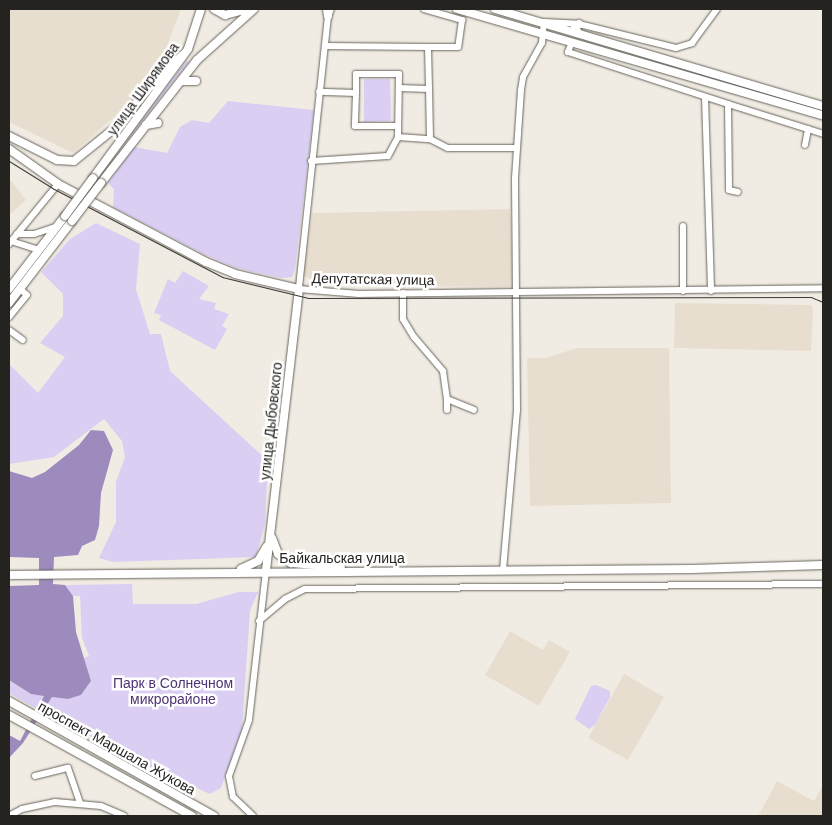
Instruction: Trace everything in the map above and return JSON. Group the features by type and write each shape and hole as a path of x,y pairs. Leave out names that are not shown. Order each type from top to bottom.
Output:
{"main road":[{"name":"улица Ширямова","path":"56,227 184,54 193,38 201,9"},
{"path":"214,9 224,15 248,9"},
{"path":"9,303 174,87 215,41 254,9"},
{"path":"457,9 823,115"},
{"path":"495,9 823,106"},
{"path":"578,33 576,27 579,24"},
{"path":"9,136 64,163 77,159 116,127 162,73 184,54"},
{"path":"174,87 184,78 196,81"},
{"path":"146,124 158,122"},
{"path":"24,162 15,149 20,145 27,145"},
{"name":"Депутатская улица","path":"9,149 24,162 58,184 220,269 299,288"},
{"path":"9,289 56,227"},
{"path":"45,241 52,247"},
{"name":"улица Дыбовского","path":"266,570 299,288"},
{"path":"271,537 278,554 291,563 331,564 348,570"},
{"path":"238,571 258,561 271,537"},
{"name":"Байкальская улица","path":"9,575 266,570 692,569 823,564"},
{"name":"проспект Маршала Жукова","path":"9,701 214,816"},
{"name":"проспект Маршала Жукова","path":"9,715 192,816"}],"street":[{"path":"325,46 458,47 462,20 424,9"},
{"path":"503,570 515,446 518,148 523,76 542,43 541,34 544,22 579,24 676,48 692,42 717,9"},
{"name":"улица Дыбовского","path":"299,288 311,161 329,11"},
{"path":"455,17 471,13"},
{"path":"572,42 568,52 823,134"},
{"path":"428,47 430,139"},
{"path":"311,161 388,156 398,136 400,74 356,74 355,126 398,126"},
{"path":"399,88 429,89"},
{"path":"319,92 356,93"},
{"path":"705,97 711,291"},
{"path":"728,104 729,190 738,192"},
{"path":"805,145 808,129"},
{"path":"398,136 430,139 448,148 518,148"},
{"path":"39,250 10,242 58,184"},
{"path":"683,291 684,226"},
{"path":"17,234 34,234 56,227"},
{"name":"Депутатская улица","path":"299,288 324,293 517,293 823,288"},
{"path":"9,317 26,295 20,289"},
{"path":"404,293 403,319 414,337 444,371 447,410"},
{"path":"9,330 23,340"},
{"path":"447,399 474,410"},
{"name":"улица Дыбовского","path":"253,816 233,796 229,776 249,720 266,570"},
{"path":"259,621 285,599 304,589 823,584"},
{"path":"35,776 68,768 80,802"},
{"path":"9,816 22,809 55,802 80,802 101,806 124,816"}],"shaded area":[{"path":"9,9 181,9 156,74 137,97 73,153 9,122"},
{"path":"9,178 26,200 9,215"},
{"path":"510,209 513,287 313,285 308,277 303,277 312,213"},
{"path":"675,303 811,305 813,310 811,351 674,348"},
{"path":"577,348 669,348 671,503 530,506 527,358 545,358"},
{"path":"91,430 104,431 113,450 101,493 99,526 95,540 82,546 78,555 54,557 53,584 65,585 73,596 76,632 91,681 81,695 68,699 52,697 23,743 9,758 9,735 20,741 44,696 31,694 9,680 9,586 39,585 39,558 9,557 9,471 32,478 45,472 79,445"},
{"path":"510,631 543,650 549,640 570,652 539,706 485,675"},
{"path":"624,674 664,697 628,760 588,738"},
{"path":"777,781 814,801 823,785 823,816 758,816"}],"green space":[{"path":"555,29 823,109 823,112 555,31"},
{"path":"187,60 189,62 104,169 114,153"},
{"path":"364,79 390,79 391,121 364,122"},
{"path":"228,101 314,110 295,269 292,277 281,278 236,268 203,254 113,207 114,189 108,183 134,147 167,153 180,127 192,120 209,123"},
{"path":"96,223 140,244 136,289 150,334 161,334 170,371 268,461 265,524 256,557 113,562 99,558 116,522 116,482 125,457 122,441 104,419 54,457 9,464 9,364 38,393 65,357 40,343 63,316 63,294 41,272 70,239"},
{"path":"183,271 209,286 199,299 216,303 214,309 229,314 222,326 227,329 215,350 159,320 161,315 154,313 168,279 175,283"},
{"name":"Парк в Солнечном микрорайоне","path":"132,584 133,604 196,604 239,592 258,592 250,611 242,729 221,788 210,794 111,749 82,731 42,712 52,697 68,699 81,695 91,681 84,658 89,656 82,638 80,596 73,596 65,585"},
{"path":"9,680 31,694 44,695 37,709 9,693"},
{"path":"596,685 610,691 610,697 595,725 589,729 575,719 591,686"}],"tram line":[{"path":"9,161 54,189 222,277 308,298 811,297 823,302"}]}
